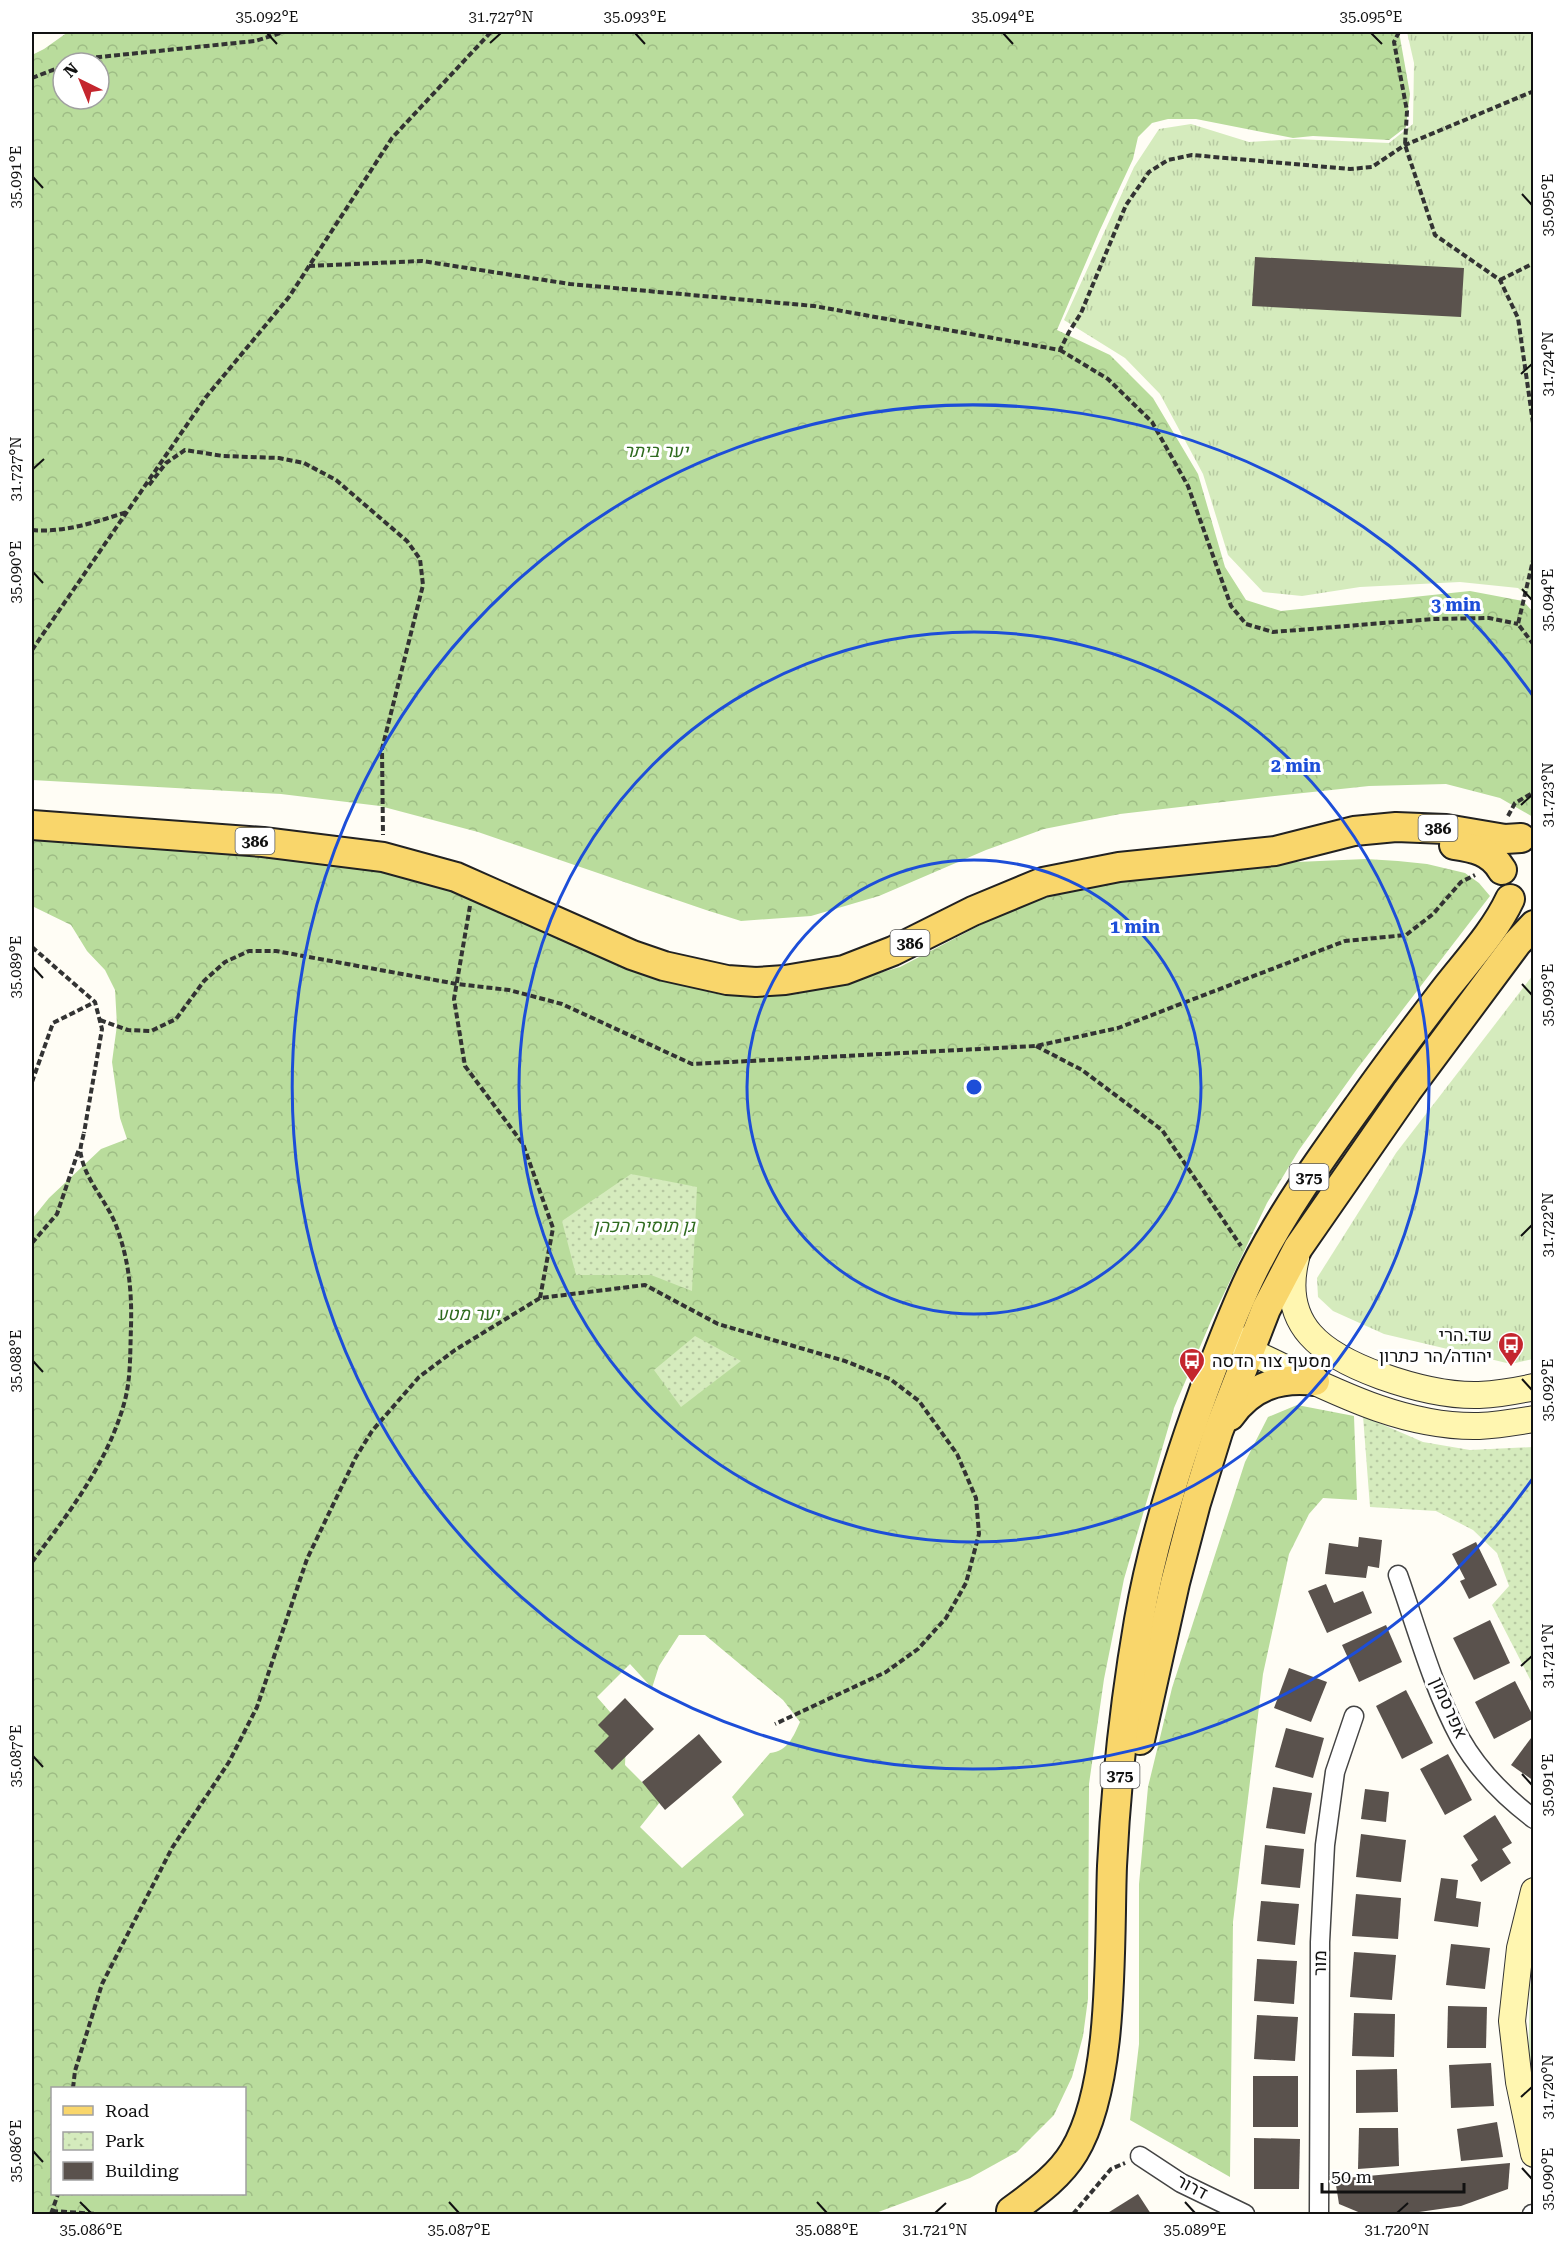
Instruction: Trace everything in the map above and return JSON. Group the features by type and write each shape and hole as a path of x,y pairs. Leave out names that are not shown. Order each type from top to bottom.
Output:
{"main road":[{"name":"386","path":"32,825 263,842 383,857 456,877 632,955 664,966 727,980 766,981 844,970 893,951 973,911 1043,882 1119,867 1275,851 1354,831 1422,827 1446,829 1510,847"},
{"name":"375","path":"1008,2213 1039,2190 1061,2169 1074,2152 1084,2131 1097,2089 1107,2006 1112,1863 1119,1781 1140,1619 1152,1560 1183,1448 1230,1321 1255,1267 1312,1171 1404,1042 1496,925 1522,906 1502,880 1510,847"},
{"name":"375","path":"1008,2213 1041,2193 1065,2172 1080,2154 1092,2132 1105,2091 1118,2003 1130,1812 1137,1761 1175,1583 1218,1432 1266,1309 1298,1248 1407,1091 1517,943 1533,925"},
{"path":"1218,1432 1238,1404 1248,1394 1263,1386 1281,1380 1315,1381"}],"street":[{"path":"1298,1248 1291,1281 1295,1309 1309,1334 1332,1354 1367,1371 1425,1389 1478,1395 1533,1388"},
{"path":"1230,1321 1238,1342 1249,1352 1390,1412 1418,1419 1478,1426 1533,1419"},
{"name":"אפרסמון","path":"1398,1575 1442,1699 1461,1739 1484,1772 1512,1802 1533,1819"},
{"name":"מור","path":"1319,2214 1320,1942 1325,1845 1335,1772 1354,1716"},
{"path":"1533,1891 1520,1948 1512,2021 1526,2082 1533,2154"},
{"name":"דרור","path":"1140,2156 1219,2209 1245,2214"}],"path":[{"path":"111,56 255,41 284,32"},
{"path":"32,650 206,398 289,297 392,138 491,32"},
{"path":"1399,32 1394,42 1407,111 1405,144 1435,235 1500,280 1518,318 1533,430"},
{"path":"32,78 51,71"},
{"path":"1060,350 1082,313 1126,206 1149,171 1168,160 1192,154 1350,169 1372,167 1405,144 1533,91"},
{"path":"309,266 422,261 570,284 814,306 1060,350 1108,379 1152,422 1188,486 1231,606 1246,624 1273,632 1433,619 1489,618 1518,624 1533,645"},
{"path":"1500,280 1533,263"},
{"path":"32,530 84,526 128,512 166,463 186,450 224,456 279,458 304,463 336,480 407,541 420,559 423,585 382,749 383,857"},
{"path":"1518,624 1533,556"},
{"path":"100,1020 128,1030 152,1030 176,1019 204,981 225,962 249,951 276,951 457,984 509,990 562,1004 692,1064 1035,1046 1118,1028 1345,941 1406,936 1433,914 1461,882 1487,869 1510,847 1507,817 1515,803 1533,792"},
{"path":"474,884 454,999 465,1066 524,1144 552,1228 540,1298"},
{"path":"32,947 95,1002 102,1029 80,1153 92,1183 114,1219 125,1251 132,1292 130,1360 125,1400 108,1447 69,1514 32,1562"},
{"path":"32,1082 53,1023 95,1002"},
{"path":"1035,1046 1082,1070 1162,1130 1255,1267"},
{"path":"32,1243 57,1214 84,1132"},
{"path":"73,2087 75,2071 102,1984 172,1848 229,1762 257,1707 307,1559 356,1457 372,1431 419,1377 455,1350 540,1298 645,1284 717,1324 845,1361 890,1379 919,1401 957,1454 976,1498 979,1534 966,1583 946,1618 918,1649 886,1672 775,1724"},
{"path":"1073,2214 1111,2169 1140,2156"},
{"path":"57,2195 52,2212 97,2214"}],"green space":[{"name":"יער ביתר","path":"68,32 1399,32 1410,94 1406,127 1389,140 1313,136 1293,138 1196,119 1168,119 1152,123 1138,137 1133,159 1057,330 1110,355 1153,398 1198,474 1225,567 1246,600 1281,611 1470,591 1523,601 1534,613 1533,817 1500,798 1446,784 1369,786 1120,814 1044,829 986,850 879,896 811,916 741,921 478,832 380,806 281,794 32,780 32,55"},
{"path":"1407,32 1533,32 1533,601 1518,588 1460,582 1360,587 1302,596 1263,592 1228,555 1203,474 1160,394 1125,358 1064,320 1134,167 1159,129 1191,124 1249,142 1295,139 1389,143 1413,124 1414,63"},
{"name":"יער מטע","path":"32,837 282,851 404,870 594,952 830,987 900,967 1013,908 1064,892 1119,880 1274,863 1366,859 1427,864 1465,873 1479,883 1490,896 1357,1069 1299,1150 1267,1203 1211,1321 1174,1408 1124,1579 1104,1679 1089,1784 1088,1999 1083,2036 1072,2077 1054,2115 1017,2152 970,2178 873,2214 32,2214 32,1219 49,1198 101,1149 127,1139 120,1118 112,1062 117,1025 115,990 105,970 87,951 71,925 32,906","holes":["679,1635 705,1635 783,1700 800,1722 786,1746 770,1753 732,1797 744,1815 682,1868 640,1827 669,1791 651,1791 625,1765 626,1742 630,1735 597,1697 630,1664 652,1688 659,1666"]},
{"path":"1533,975 1533,1359 1511,1364 1384,1334 1333,1311 1318,1297 1317,1278 1396,1153"},
{"name":"גן תוסיה הכהן","path":"631,1174 697,1187 692,1291 651,1275 576,1275 562,1221"},
{"path":"695,1336 741,1361 681,1407 654,1370"},
{"path":"1297,1405 1354,1416 1357,1500 1323,1498 1309,1514 1289,1554 1263,1674 1233,1922 1230,2177 1130,2120 1139,2044 1139,1884 1148,1787 1172,1688 1245,1462 1268,1417"},
{"path":"1363,1416 1423,1442 1470,1450 1533,1447 1533,1685 1492,1605 1509,1586 1497,1553 1473,1530 1436,1511 1370,1507"},
{"path":"1533,1969 1533,2066 1528,2066 1530,1987"}],"building":[{"path":"1255,257 1464,268 1461,317 1252,306"},
{"path":"1359,1537 1382,1540 1379,1568 1368,1566 1366,1578 1325,1574 1329,1543 1358,1547"},
{"path":"1476,1542 1497,1585 1469,1599 1460,1581 1465,1579 1452,1554"},
{"path":"1326,1584 1334,1603 1363,1591 1372,1613 1327,1633 1308,1591"},
{"path":"1490,1620 1510,1663 1474,1680 1453,1638"},
{"path":"1386,1625 1402,1662 1359,1682 1342,1645"},
{"path":"1289,1668 1327,1682 1311,1722 1274,1708"},
{"path":"1515,1681 1534,1718 1494,1739 1475,1702"},
{"path":"1406,1690 1433,1743 1402,1759 1376,1706"},
{"path":"625,1698 654,1729 612,1770 594,1751 609,1736 598,1725"},
{"path":"1286,1728 1324,1738 1313,1778 1275,1767"},
{"path":"699,1734 722,1762 665,1810 642,1782"},
{"path":"1534,1734 1534,1781 1511,1765"},
{"path":"1448,1754 1472,1800 1445,1815 1420,1769"},
{"path":"1273,1787 1312,1793 1305,1834 1266,1828"},
{"path":"1365,1789 1389,1792 1386,1822 1361,1819"},
{"path":"1495,1815 1512,1843 1502,1849 1511,1863 1481,1882 1471,1865 1478,1860 1463,1836"},
{"path":"1361,1834 1406,1840 1401,1882 1356,1877"},
{"path":"1265,1845 1304,1849 1300,1888 1261,1884"},
{"path":"1441,1878 1458,1880 1456,1898 1481,1902 1478,1927 1434,1921"},
{"path":"1356,1894 1401,1898 1398,1939 1352,1936"},
{"path":"1261,1901 1299,1904 1295,1945 1257,1941"},
{"path":"1451,1944 1490,1948 1485,1989 1446,1985"},
{"path":"1354,1952 1396,1955 1392,2000 1350,1997"},
{"path":"1257,1959 1297,1961 1294,2004 1254,2001"},
{"path":"1448,2006 1487,2007 1486,2048 1447,2048"},
{"path":"1354,2013 1395,2014 1394,2057 1352,2056"},
{"path":"1257,2015 1298,2017 1295,2061 1254,2059"},
{"path":"1491,2063 1494,2106 1451,2108 1449,2065"},
{"path":"1397,2069 1398,2112 1356,2113 1356,2070"},
{"path":"1253,2076 1298,2076 1298,2127 1253,2127"},
{"path":"1497,2122 1503,2157 1461,2161 1457,2129"},
{"path":"1359,2128 1398,2128 1399,2166 1358,2169"},
{"path":"1254,2138 1300,2139 1299,2189 1254,2189"},
{"path":"1510,2163 1508,2189 1461,2206 1405,2214 1363,2214 1339,2204 1335,2179"},
{"path":"1138,2194 1151,2214 1106,2214"}],"place":[{"name":"שד.הרי יהודה/הר כתרון","path":"1511,1368"},
{"name":"מסעף צור הדסה","path":"1192,1384"}]}
